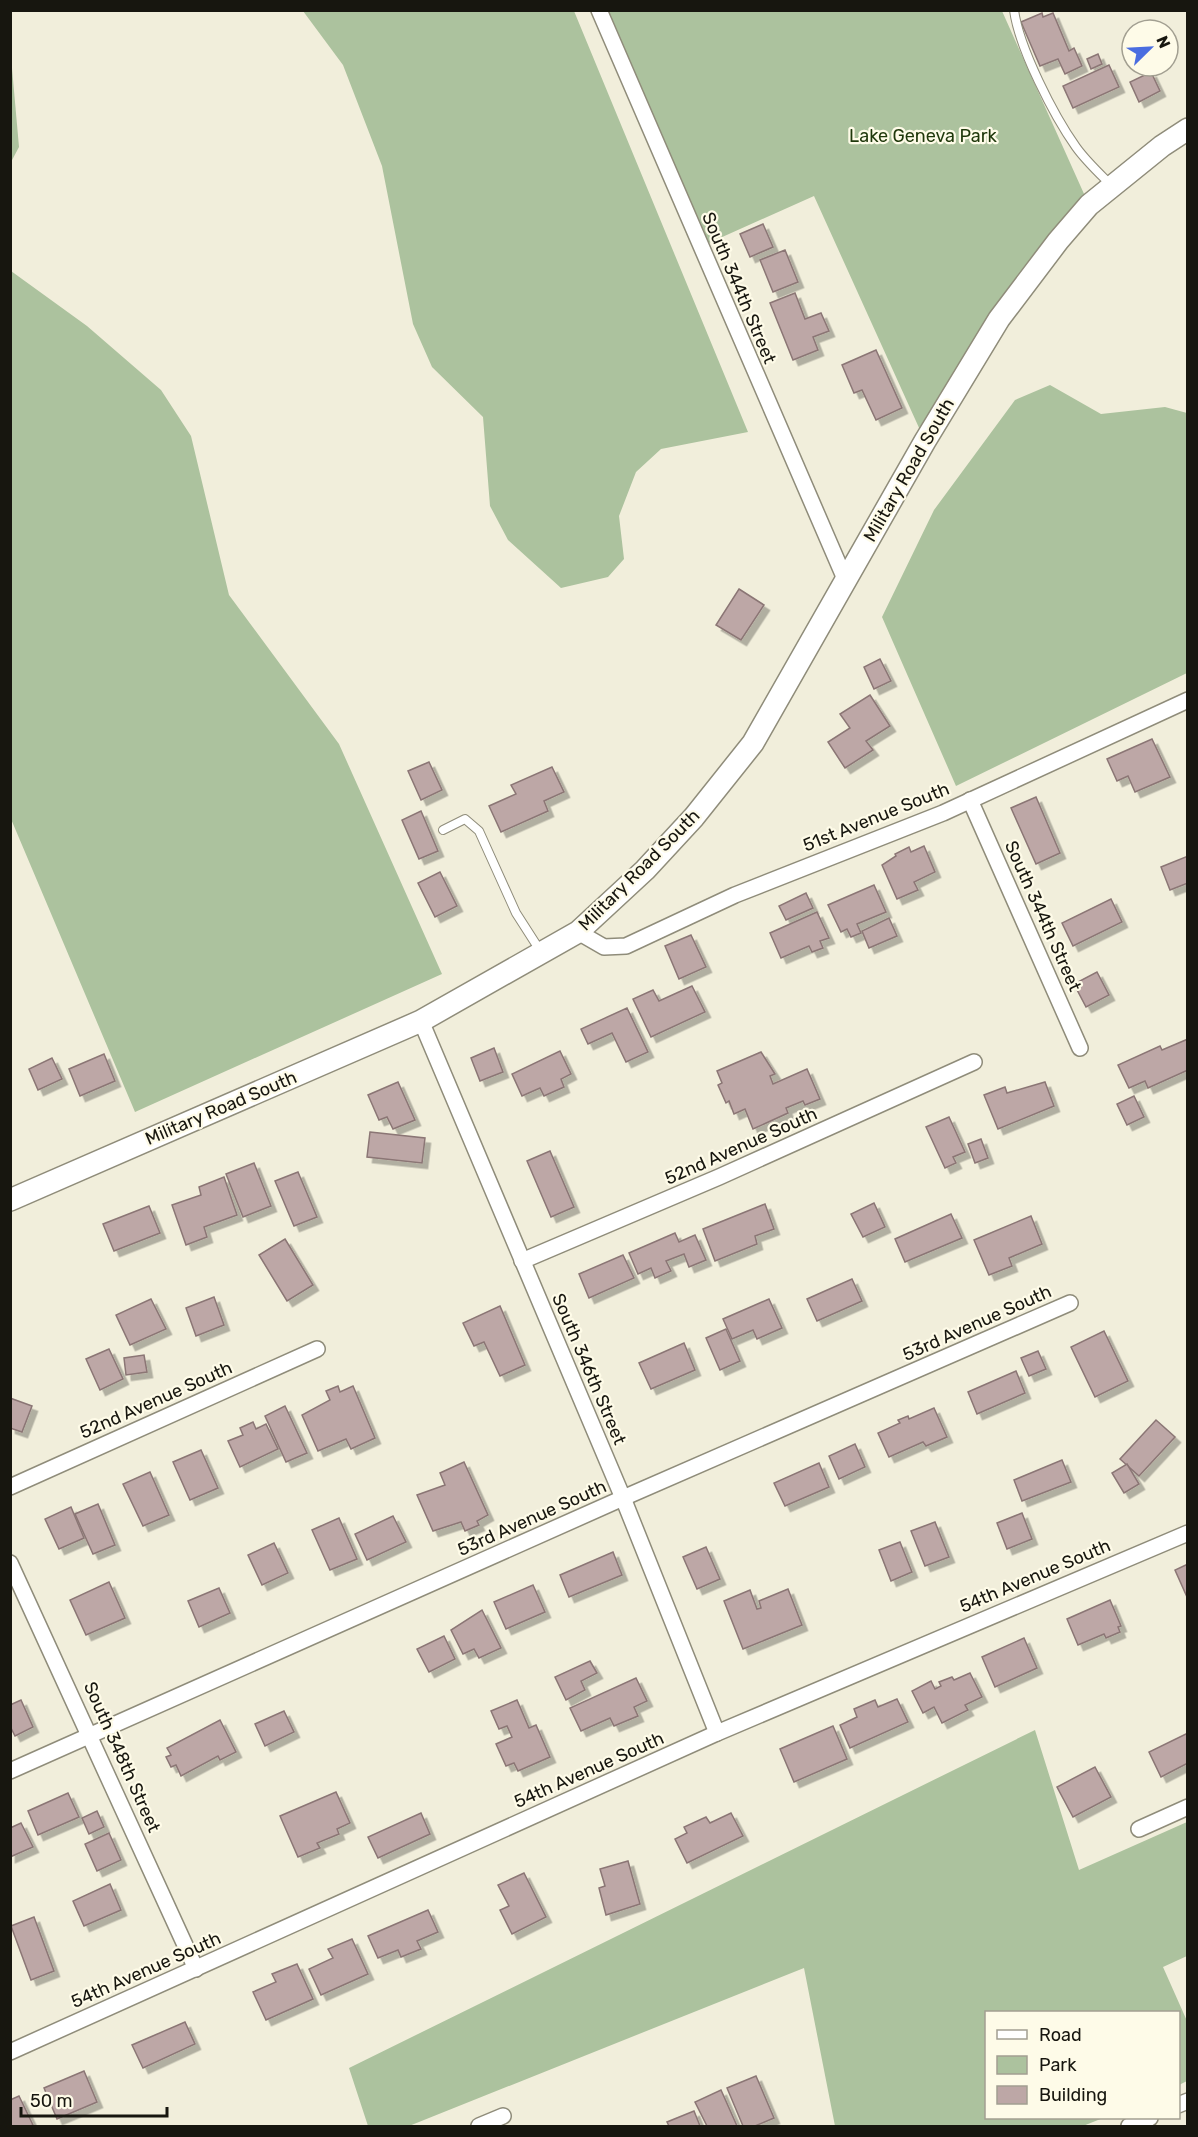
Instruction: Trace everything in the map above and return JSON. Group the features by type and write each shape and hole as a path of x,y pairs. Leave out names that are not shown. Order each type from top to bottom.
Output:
{"main road":[{"name":"Military Road South","path":"10,1200 421,1021 578,932 645,870 694,817 753,742 845,579 999,320 1058,241 1089,205 1188,129"}],"street":[{"name":"South 344th Street","path":"599,10 845,579"},
{"name":"51st Avenue South","path":"578,932 604,947 626,946 735,895 970,800 1188,700"},
{"name":"South 344th Street","path":"970,800 1080,1048"},
{"name":"South 346th Street","path":"421,1021 623,1498 717,1733"},
{"name":"52nd Avenue South","path":"522,1261 719,1177 974,1062"},
{"name":"53rd Avenue South","path":"10,1771 623,1498 1070,1303"},
{"name":"52nd Avenue South","path":"10,1487 317,1349"},
{"name":"54th Avenue South","path":"10,2052 717,1733 1188,1533"},
{"name":"South 348th Street","path":"10,1563 92,1736 196,1969"},
{"path":"1139,1829 1188,1807"},
{"path":"480,2127 503,2116"},
{"path":"1129,2127 1148,2119"}],"lane":[{"path":"1014,10 1020,36 1061,121 1075,146 1112,186"},
{"path":"443,830 465,819 479,831 516,913 542,953"}],"green space":[{"path":"303,11 574,11 748,432 661,449 636,472 619,516 624,559 608,577 561,588 508,540 490,506 483,417 432,367 413,324 382,166 343,65"},
{"name":"Lake Geneva Park","path":"599,11 1002,11 1089,205 925,441 814,196 700,247"},
{"path":"11,57 19,147 11,162"},
{"path":"11,271 87,326 161,390 191,436 229,595 339,744 442,974 135,1112 11,819"},
{"path":"1050,385 1101,414 1165,407 1187,413 1187,673 956,786 882,617 934,510 1015,400"},
{"path":"1035,1730 1079,1870 1187,1822 1187,1956 1163,1967 1187,2021 1187,2081 1180,2084 1180,2011 985,2011 985,2119 1100,2119 1083,2126 835,2126 804,1968 409,2126 368,2126 349,2068"}],"building":[{"path":"1042,13 1043,17 1053,13 1069,51 1074,48 1082,66 1065,74 1058,59 1040,66 1021,22"},
{"path":"1098,54 1102,64 1091,69 1087,59"},
{"path":"1109,65 1119,87 1073,108 1063,86"},
{"path":"1138,78 1154,78 1160,91 1139,102 1130,82"},
{"path":"763,224 773,247 750,257 740,234"},
{"path":"785,250 798,282 773,292 760,260"},
{"path":"795,293 805,319 821,313 829,331 813,337 818,350 793,360 770,303"},
{"path":"876,350 902,408 876,420 862,390 854,393 842,365"},
{"path":"739,589 764,605 741,640 716,625"},
{"path":"880,659 891,681 874,689 864,667"},
{"path":"870,695 890,726 866,741 873,750 845,768 828,742 850,728 840,714"},
{"path":"1152,739 1170,777 1135,792 1128,776 1117,781 1107,759"},
{"path":"429,762 442,790 421,800 408,771"},
{"path":"552,767 564,792 544,801 548,811 501,832 489,806 516,794 511,785"},
{"path":"1036,797 1060,853 1036,864 1011,808"},
{"path":"421,811 438,851 419,859 402,820"},
{"path":"924,846 935,872 914,882 918,890 897,899 882,865 896,856 895,854 909,847 911,852"},
{"path":"1188,856 1188,883 1170,890 1161,867"},
{"path":"440,872 457,906 435,917 418,883"},
{"path":"874,885 886,912 857,924 861,933 851,937 847,929 841,932 828,905"},
{"path":"806,893 813,908 786,920 779,906"},
{"path":"1111,899 1122,922 1073,946 1062,923"},
{"path":"817,912 829,938 820,941 823,948 812,952 809,946 781,958 770,933"},
{"path":"889,918 897,936 869,948 862,931"},
{"path":"691,935 706,967 679,979 665,946"},
{"path":"1097,972 1109,995 1086,1007 1074,984"},
{"path":"692,986 705,1012 651,1037 633,999 653,990 659,1001"},
{"path":"627,1008 648,1052 626,1062 612,1033 588,1044 581,1029"},
{"path":"1188,1039 1188,1070 1148,1088 1145,1081 1129,1088 1118,1065 1160,1046 1162,1050"},
{"path":"494,1048 503,1072 480,1081 471,1058"},
{"path":"560,1051 571,1074 561,1079 564,1087 544,1096 540,1088 522,1096 512,1074"},
{"path":"761,1052 775,1074 770,1076 773,1084 807,1069 820,1099 805,1105 803,1101 786,1108 788,1113 753,1129 745,1109 734,1114 729,1101 726,1103 718,1085 722,1083 717,1071"},
{"path":"104,1054 115,1081 80,1096 69,1069"},
{"path":"52,1058 62,1079 38,1090 29,1069"},
{"path":"398,1082 415,1120 393,1129 387,1117 379,1120 368,1095"},
{"path":"1045,1082 1054,1106 998,1129 984,1095 1005,1087 1007,1093"},
{"path":"1134,1096 1144,1117 1127,1125 1117,1104"},
{"path":"949,1117 965,1152 953,1157 956,1163 945,1168 926,1127"},
{"path":"370,1132 425,1138 422,1163 367,1157"},
{"path":"981,1139 988,1158 975,1163 968,1144"},
{"path":"550,1151 574,1207 551,1217 527,1161"},
{"path":"254,1163 271,1206 243,1217 226,1174"},
{"path":"298,1172 317,1217 294,1226 275,1181"},
{"path":"224,1177 237,1215 204,1227 207,1237 186,1245 172,1205 201,1195 199,1187"},
{"path":"874,1203 885,1227 863,1237 851,1214"},
{"path":"765,1204 774,1229 755,1236 757,1244 715,1261 703,1229"},
{"path":"149,1206 160,1233 114,1251 103,1224"},
{"path":"951,1214 962,1238 905,1262 895,1239"},
{"path":"1031,1216 1042,1244 1009,1258 1012,1266 989,1275 974,1240"},
{"path":"675,1233 679,1242 695,1235 706,1260 689,1267 684,1254 666,1261 671,1271 655,1278 651,1268 638,1274 629,1253"},
{"path":"285,1239 313,1285 287,1301 259,1255"},
{"path":"623,1255 634,1278 589,1298 579,1274"},
{"path":"852,1279 862,1301 817,1321 807,1299"},
{"path":"214,1297 224,1325 196,1336 186,1308"},
{"path":"151,1299 166,1329 130,1345 116,1315"},
{"path":"769,1299 782,1328 757,1339 753,1330 732,1339 723,1319"},
{"path":"500,1306 525,1365 500,1376 484,1342 474,1346 463,1323"},
{"path":"726,1329 740,1361 720,1370 706,1338"},
{"path":"1104,1331 1128,1381 1095,1397 1071,1347"},
{"path":"684,1343 695,1370 651,1389 639,1363"},
{"path":"109,1349 123,1379 100,1390 86,1359"},
{"path":"1038,1351 1046,1369 1029,1376 1021,1358"},
{"path":"144,1355 147,1372 126,1375 124,1358"},
{"path":"1016,1371 1025,1393 977,1414 968,1392"},
{"path":"338,1386 340,1392 353,1386 375,1438 351,1449 346,1439 318,1451 302,1415 330,1400 326,1391"},
{"path":"10,1398 32,1406 22,1432 10,1428"},
{"path":"285,1406 307,1453 286,1462 265,1416"},
{"path":"934,1408 947,1437 926,1446 923,1442 889,1457 878,1433 900,1423 898,1420 908,1416 909,1419"},
{"path":"1156,1420 1175,1437 1139,1476 1120,1459"},
{"path":"253,1422 256,1429 266,1424 278,1449 240,1467 228,1441 243,1435 240,1428"},
{"path":"855,1444 865,1467 839,1479 829,1456"},
{"path":"201,1450 218,1488 190,1500 173,1462"},
{"path":"1062,1460 1071,1482 1022,1501 1014,1480"},
{"path":"464,1462 488,1515 477,1521 479,1525 465,1531 461,1522 433,1531 417,1495 445,1485 440,1473"},
{"path":"819,1463 829,1487 785,1506 774,1483"},
{"path":"1127,1464 1139,1484 1124,1493 1112,1473"},
{"path":"150,1472 169,1515 143,1526 123,1484"},
{"path":"98,1504 115,1545 93,1554 75,1514"},
{"path":"71,1507 84,1538 59,1549 45,1519"},
{"path":"1022,1513 1032,1539 1007,1549 997,1523"},
{"path":"393,1516 406,1542 367,1560 355,1534"},
{"path":"339,1518 357,1559 330,1570 312,1530"},
{"path":"935,1522 949,1557 925,1566 911,1531"},
{"path":"900,1542 912,1572 891,1581 879,1550"},
{"path":"274,1543 288,1573 262,1585 248,1555"},
{"path":"706,1547 720,1579 697,1589 683,1557"},
{"path":"613,1552 622,1575 569,1597 560,1575"},
{"path":"1188,1564 1188,1596 1187,1597 1175,1570"},
{"path":"109,1582 125,1618 86,1635 70,1600"},
{"path":"533,1585 545,1612 506,1629 494,1602"},
{"path":"219,1588 230,1613 199,1627 188,1601"},
{"path":"788,1589 802,1625 743,1649 724,1601 750,1590 757,1609 761,1608 759,1601"},
{"path":"1110,1600 1121,1626 1118,1627 1120,1632 1106,1638 1104,1634 1078,1645 1067,1619"},
{"path":"482,1610 501,1648 479,1658 474,1649 463,1654 451,1630"},
{"path":"444,1636 455,1659 429,1672 417,1649"},
{"path":"1024,1638 1037,1668 995,1687 982,1657"},
{"path":"590,1661 597,1673 581,1681 585,1690 566,1700 555,1677"},
{"path":"970,1673 982,1697 965,1705 968,1710 942,1723 934,1707 923,1713 912,1691 931,1681 935,1689 941,1686 939,1682 952,1677 954,1680"},
{"path":"636,1678 647,1701 634,1707 638,1716 614,1726 610,1718 581,1731 570,1708"},
{"path":"897,1699 908,1722 850,1748 840,1725 857,1717 854,1709 875,1700 878,1707"},
{"path":"21,1700 33,1727 15,1736 10,1726 10,1705"},
{"path":"517,1700 529,1728 536,1725 550,1757 518,1771 514,1763 506,1766 496,1744 512,1737 507,1726 499,1729 491,1711"},
{"path":"284,1711 294,1732 265,1746 255,1724"},
{"path":"220,1720 236,1752 220,1760 218,1756 181,1776 176,1765 171,1767 166,1757 171,1755 167,1748"},
{"path":"833,1726 847,1759 794,1782 780,1749"},
{"path":"1188,1733 1188,1763 1161,1777 1149,1752"},
{"path":"1095,1767 1111,1797 1073,1817 1057,1787"},
{"path":"336,1792 350,1823 337,1829 339,1834 317,1843 320,1848 298,1857 280,1816"},
{"path":"68,1793 79,1817 38,1835 28,1811"},
{"path":"97,1811 104,1827 89,1834 82,1818"},
{"path":"421,1813 430,1834 378,1858 368,1837"},
{"path":"731,1813 743,1836 687,1863 675,1839 687,1833 684,1827 706,1817 710,1823"},
{"path":"21,1823 33,1847 10,1857 10,1828"},
{"path":"109,1833 121,1860 97,1871 85,1844"},
{"path":"628,1861 640,1904 606,1915 599,1888 605,1886 600,1869"},
{"path":"524,1873 546,1917 512,1934 500,1910 509,1906 498,1885"},
{"path":"110,1884 121,1910 84,1926 73,1901"},
{"path":"428,1910 438,1932 417,1941 421,1949 401,1957 398,1950 378,1958 368,1936"},
{"path":"34,1917 54,1971 31,1980 11,1926"},
{"path":"352,1939 368,1974 321,1995 309,1969 333,1958 328,1949"},
{"path":"297,1964 313,1999 266,2020 253,1992 276,1982 272,1974"},
{"path":"185,2022 195,2044 143,2068 132,2045"},
{"path":"84,2071 97,2102 57,2119 44,2088"},
{"path":"756,2076 774,2118 755,2126 743,2126 727,2088"},
{"path":"721,2090 737,2126 707,2126 695,2102"},
{"path":"19,2096 33,2125 10,2126 10,2100"},
{"path":"694,2111 700,2126 669,2126 667,2122"}]}
